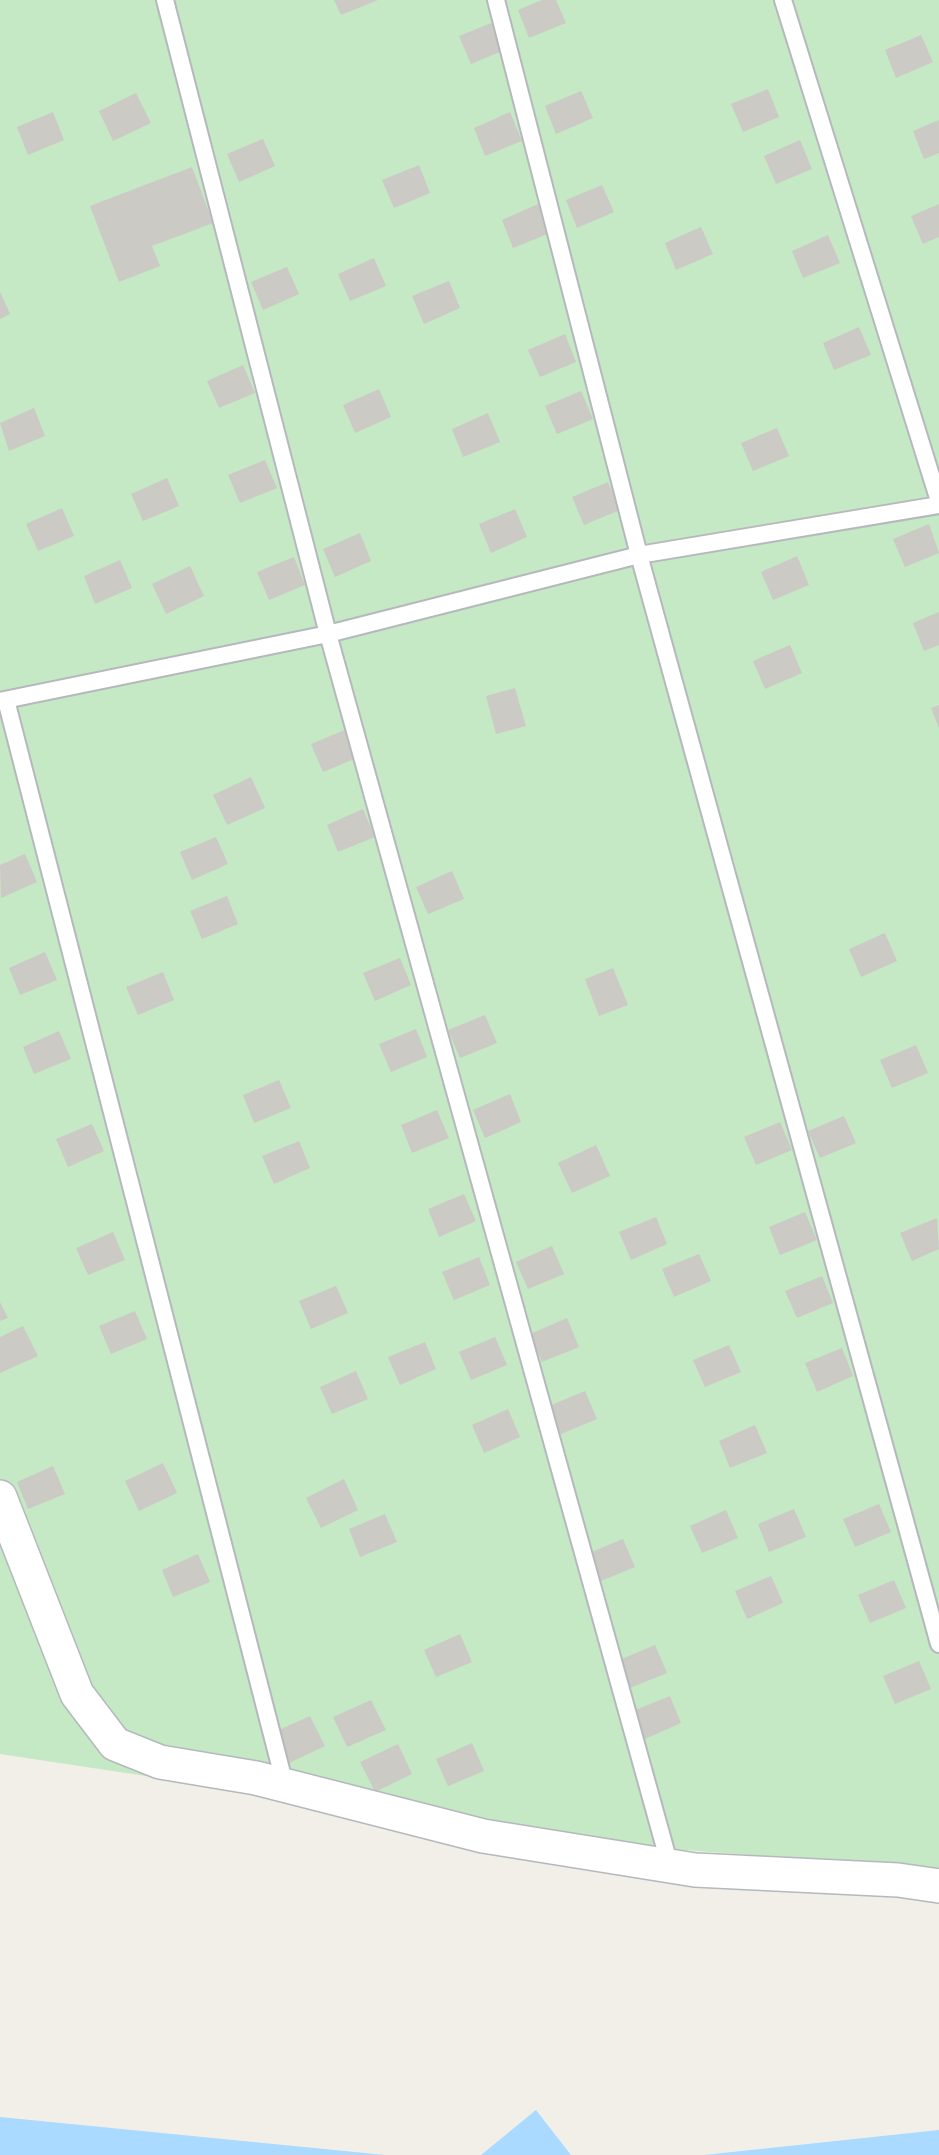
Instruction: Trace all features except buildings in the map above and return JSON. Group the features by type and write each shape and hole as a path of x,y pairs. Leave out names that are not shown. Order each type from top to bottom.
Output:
{"street":[{"path":"0,1497 77,1694 115,1744 160,1762 285,1785 483,1836 695,1870 898,1880 939,1886"}],"lane":[{"path":"165,0 328,634 670,1866"},
{"path":"496,0 639,555 939,1644"},
{"path":"285,1785 3,700 328,634 639,555 939,503 783,0"}],"green space":[{"path":"0,0 939,0 939,1870 584,1842 0,1754"}],"water":[{"path":"536,2110 571,2155 481,2155"},
{"path":"0,2117 385,2155 0,2155"},
{"path":"939,2130 939,2155 704,2155"}]}
